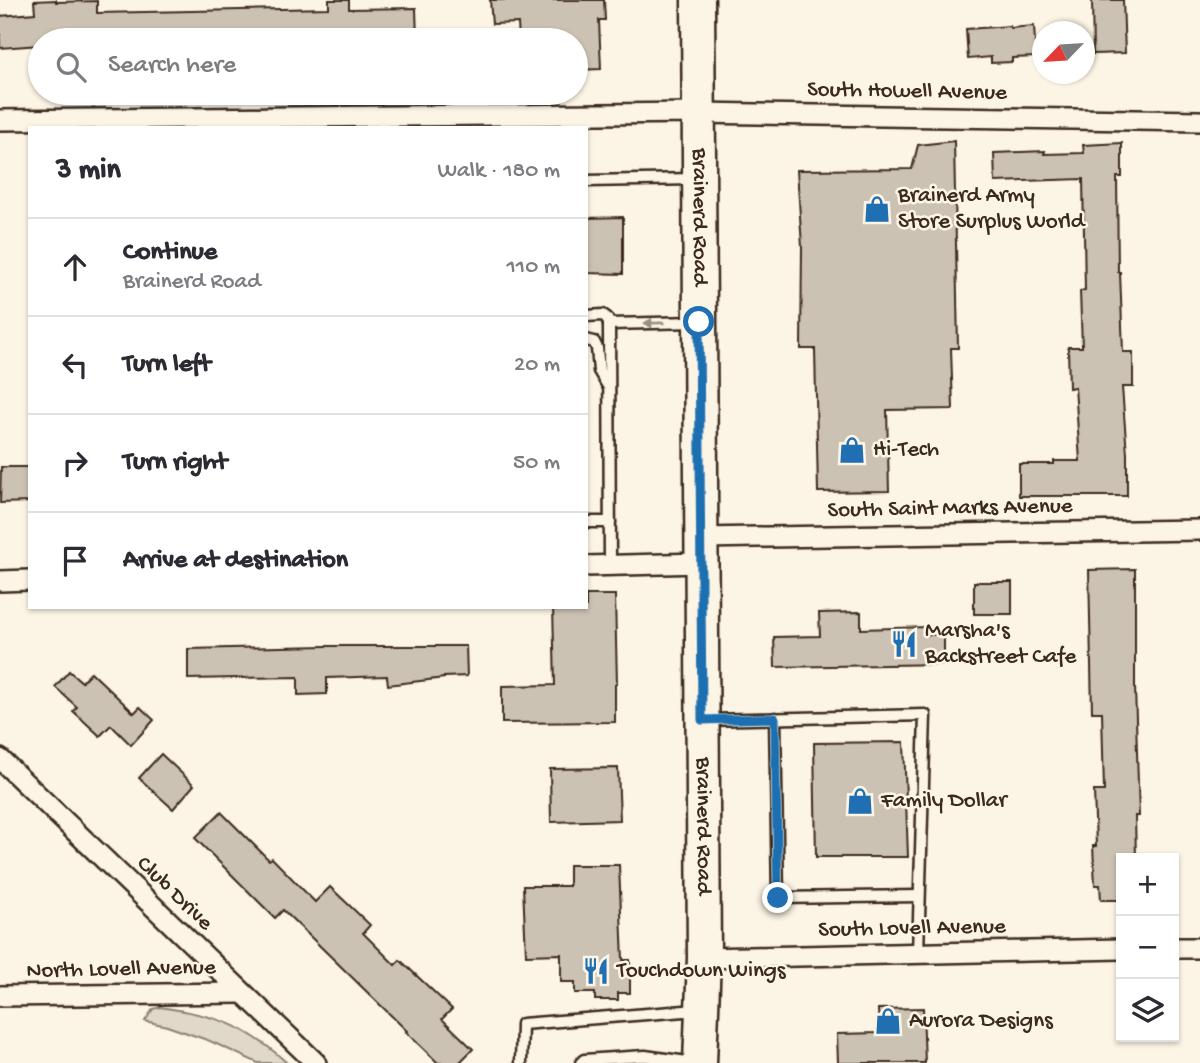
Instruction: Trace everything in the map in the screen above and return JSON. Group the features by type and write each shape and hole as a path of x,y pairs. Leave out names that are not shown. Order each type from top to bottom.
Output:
{"main road":[{"name":"Brainerd Road","path":"698,0 704,958 700,1063"}],"street":[{"name":"South Howell Avenue","path":"0,120 513,121 698,113 1200,121"},
{"name":"South Saint Marks Avenue","path":"588,566 610,565 701,550 1200,530"},
{"path":"0,581 28,580"},
{"name":"Club Drive","path":"0,759 316,1063"},
{"path":"1179,948 1200,948"},
{"name":"South Lovell Avenue","path":"704,958 1116,949"},
{"name":"North Lovell Avenue","path":"0,996 242,993"}],"lane":[{"path":"588,181 699,179"},
{"path":"588,316 603,315 609,324 610,565"},
{"path":"609,324 699,322"},
{"path":"588,340 594,342 597,348 599,371 608,386"},
{"path":"588,522 610,522"},
{"path":"702,720 925,715 918,953"},
{"path":"775,718 778,898 919,896"},
{"path":"520,1063 522,1024 702,1010"},
{"path":"581,1063 584,1060 694,1063"}],"shaded area":[{"path":"160,1007 228,1023 257,1039 287,1063 258,1063 210,1041 145,1021 153,1009"}],"building":[{"path":"329,0 349,0 349,9 416,8 417,28 28,28 28,46 0,48 0,16 35,13 34,1 97,1 97,13 329,8"},
{"path":"490,0 604,0 605,20 599,20 601,69 588,70 588,28 518,28 518,23 492,24"},
{"path":"1092,0 1123,0 1125,53 1095,54 1095,21 1092,21"},
{"path":"1032,26 1032,57 991,63 991,57 968,59 966,29"},
{"name":"Brainerd Army Store Surplus World","path":"954,141 958,348 951,348 953,409 887,410 889,491 818,492 815,349 801,349 802,247 797,170 912,169 918,145"},
{"path":"1122,143 1122,177 1117,177 1118,272 1123,352 1133,352 1133,387 1122,387 1127,496 1019,496 1019,464 1080,461 1075,387 1069,388 1068,347 1082,347 1080,291 1085,290 1083,179 995,182 994,153 1084,153 1083,145"},
{"path":"623,217 623,274 588,273 588,218"},
{"path":"1,467 28,467 28,502 0,503"},
{"path":"1135,569 1139,816 1135,816 1136,853 1116,853 1116,900 1101,900 1100,885 1095,885 1094,791 1104,791 1102,712 1092,712 1089,570"},
{"path":"974,582 1012,582 1012,614 974,614"},
{"path":"588,595 615,595 615,722 502,723 502,686 555,685 553,609 588,609"},
{"path":"861,612 861,629 927,627 927,635 944,634 944,664 775,667 774,637 820,636 819,613"},
{"path":"466,646 467,676 388,685 387,676 327,678 327,694 298,695 298,677 188,679 188,649"},
{"path":"69,671 82,682 91,672 134,713 140,707 154,720 131,745 111,725 100,736 73,711 77,707 55,687"},
{"name":"Family Dollar","path":"904,742 908,857 816,857 814,743"},
{"path":"161,754 194,785 173,809 139,778"},
{"path":"618,768 620,820 551,822 550,769"},
{"path":"221,812 315,902 330,887 370,925 363,933 395,965 400,960 452,1009 442,1019 473,1049 459,1063 438,1063 283,910 275,918 195,838"},
{"path":"569,865 619,865 623,960 630,960 630,993 618,993 618,1000 595,1000 595,993 575,993 575,982 561,982 561,954 526,955 523,886 569,886"},
{"path":"923,1008 925,1063 838,1063 837,1034 879,1033 878,1009"}],"place":[{"name":"Brainerd Army Store Surplus World","path":"877,209"},
{"name":"Hi-Tech","path":"852,450"},
{"name":"Marsha's Backstreet Cafe","path":"904,644"},
{"name":"Family Dollar","path":"860,801"},
{"name":"Touchdown Wings","path":"596,971"},
{"name":"Aurora Designs","path":"888,1021"}],"route":[{"path":"699,322 702,720 775,718 778,898"}]}
